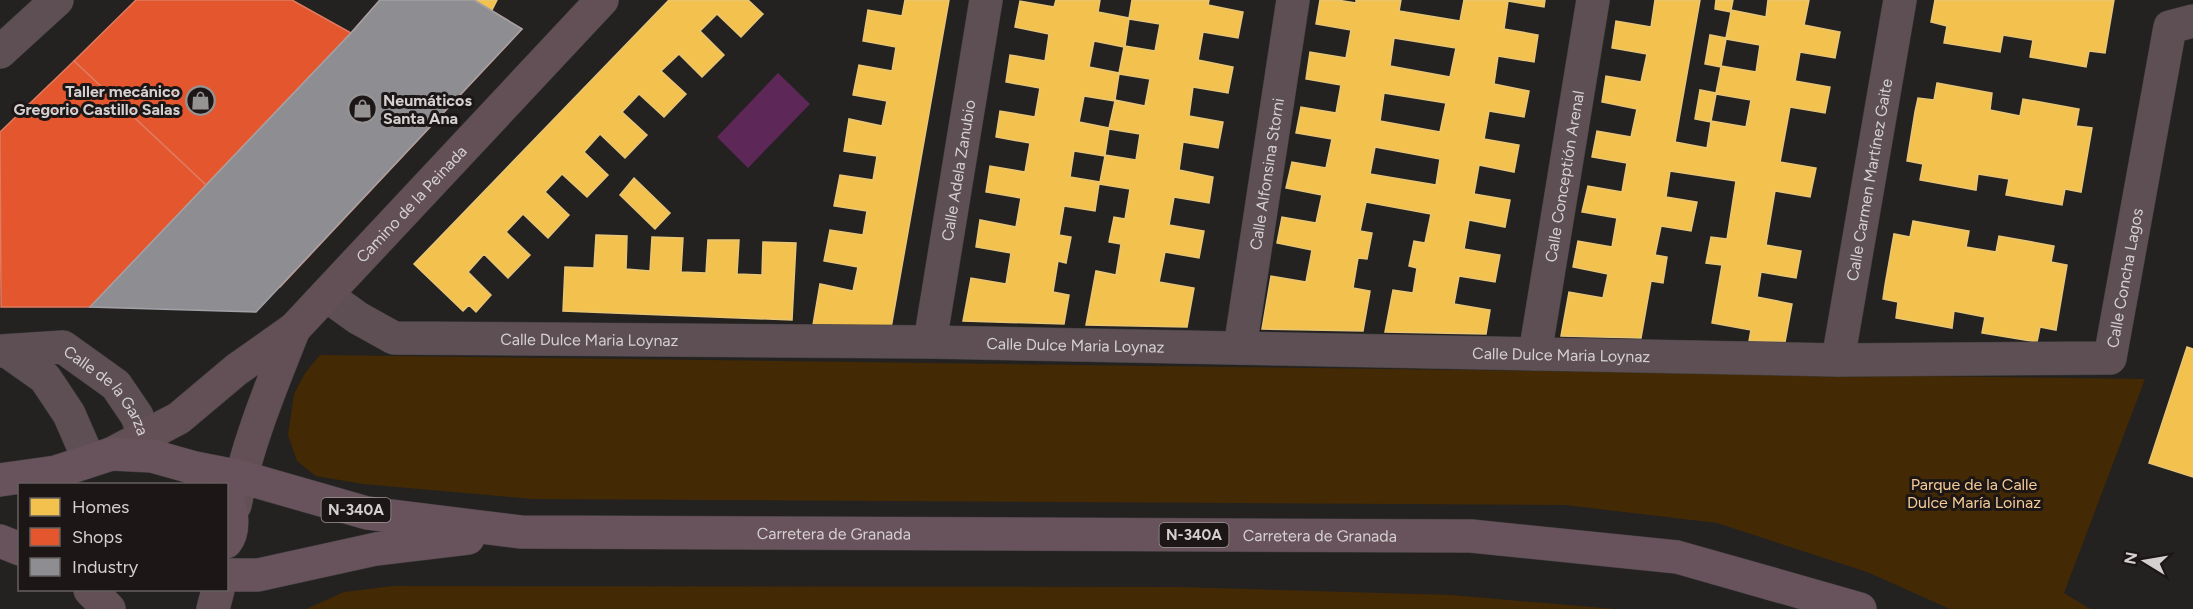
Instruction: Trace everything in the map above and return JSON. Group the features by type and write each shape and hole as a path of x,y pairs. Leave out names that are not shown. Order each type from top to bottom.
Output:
{"highway":[{"name":"N-340A","path":"0,480 50,478 100,457 148,446 193,483"},
{"name":"N-340A","path":"228,509 366,513 521,532"},
{"name":"N-340A","path":"228,575 258,575 376,549 521,532"},
{"name":"Carretera de Granada","path":"521,532 1471,536 1677,557 1860,609"},
{"path":"0,541 18,548"}],"street":[{"path":"3,42 57,0"},
{"name":"Camino de la Peinada","path":"148,446 236,370 294,329 602,0"},
{"name":"Calle Adela Zanubio","path":"930,342 986,0"},
{"name":"Calle Alfonsina Storni","path":"1240,348 1293,0"},
{"name":"Calle Conceptión Arenal","path":"1535,354 1593,0"},
{"name":"Calle Carmen Martínez Gaite","path":"1838,360 1900,0"},
{"name":"Calle Concha Lagos","path":"1838,360 2109,358 2170,27 2193,21"},
{"name":"Calle Dulce Maria Loynaz","path":"326,295 358,318 394,338 930,342 1838,360"},
{"name":"Camino de la Peinada","path":"228,499 294,329"},
{"name":"Calle de la Garza","path":"4,351 63,347 116,385 136,416 148,446"},
{"name":"Calle de la Garza","path":"4,351 45,378 100,457"},
{"path":"91,591 109,609"},
{"path":"213,609 218,591"}],"green space":[{"name":"Parque de la Calle Dulce María Loinaz","path":"320,355 2145,379 2064,593 2090,609 1950,609 1867,572 1717,523 1565,505 532,499 363,484 316,476 297,461 288,435 294,394 305,373"},
{"path":"393,586 1179,587 1451,595 1615,609 306,609 344,592"}],"shaded area":[{"path":"778,73 810,104 748,168 717,137"}],"building: Homes":[{"path":"474,0 497,0 492,10"},
{"path":"669,0 748,0 763,14 741,37 717,14 700,31 724,55 702,77 679,54 661,71 686,94 664,117 639,94 622,112 647,135 625,158 600,134 584,152 608,175 587,197 562,174 545,192 569,215 548,238 523,214 506,232 530,255 508,278 484,254 468,272 491,295 476,312 469,305 463,311 414,264"},
{"path":"905,0 949,0 891,328 813,325 820,284 853,291 858,267 824,261 830,230 863,235 867,211 834,206 840,175 873,180 877,156 844,151 849,119 882,126 887,101 853,95 859,65 892,71 896,47 863,41 868,10 902,16"},
{"path":"1056,0 1100,0 1098,12 1129,18 1132,0 1209,0 1208,5 1243,12 1238,38 1203,32 1198,60 1233,67 1228,93 1193,87 1189,116 1223,122 1218,148 1183,142 1179,170 1213,177 1209,203 1174,197 1169,225 1204,231 1199,258 1165,252 1159,282 1194,288 1187,327 1086,325 1096,271 1116,275 1121,244 1109,242 1114,217 1125,219 1130,189 1099,184 1095,211 1064,206 1059,235 1071,237 1066,263 1058,261 1053,292 1069,295 1064,324 963,321 971,278 1006,284 1011,253 976,247 980,220 1016,227 1021,198 986,192 990,166 1025,172 1030,143 996,137 1000,111 1035,117 1040,88 1006,82 1010,55 1045,61 1049,34 1015,27 1020,1 1054,7","holes":["1129,19 1160,24 1155,51 1125,46","1094,41 1124,47 1119,73 1089,67","1119,74 1150,79 1145,106 1115,100","1084,96 1115,101 1109,128 1079,122","1109,129 1140,134 1136,160 1105,155","1074,151 1105,156 1100,182 1070,177"]},
{"path":"1320,0 1356,3 1356,0 1401,0 1399,11 1460,21 1464,0 1545,0 1544,7 1508,1 1504,29 1538,35 1534,62 1498,56 1494,84 1529,91 1524,117 1489,111 1484,139 1519,145 1514,172 1479,165 1474,194 1510,200 1505,227 1469,220 1464,249 1500,255 1495,282 1459,276 1454,304 1490,310 1486,334 1385,332 1393,290 1413,293 1417,268 1409,266 1414,241 1425,243 1431,214 1366,202 1360,231 1372,233 1367,259 1358,258 1353,288 1370,291 1363,331 1262,329 1271,276 1306,282 1312,250 1277,243 1282,217 1316,223 1322,195 1286,188 1292,162 1326,168 1332,139 1296,133 1301,107 1336,113 1341,85 1306,79 1310,52 1346,58 1351,30 1316,24","holes":["1394,38 1456,48 1450,77 1390,66","1384,93 1446,103 1440,132 1380,121","1375,147 1440,159 1436,185 1370,174"]},
{"path":"1655,0 1700,0 1675,142 1707,148 1711,122 1695,119 1700,90 1716,93 1721,67 1705,64 1710,35 1726,38 1731,12 1715,9 1716,0 1733,0 1731,10 1766,17 1768,0 1809,0 1804,25 1840,32 1835,58 1800,52 1795,81 1830,87 1825,113 1790,107 1780,162 1816,168 1810,197 1775,191 1766,245 1801,251 1796,278 1761,272 1757,297 1792,304 1785,342 1749,341 1751,330 1712,323 1722,265 1706,263 1711,237 1727,239 1736,181 1670,171 1666,197 1697,202 1691,231 1661,226 1655,255 1667,257 1663,283 1651,281 1641,338 1561,336 1569,292 1603,298 1608,274 1573,267 1578,241 1612,247 1617,218 1582,212 1588,186 1622,192 1627,163 1592,157 1597,131 1631,137 1637,109 1602,102 1606,76 1641,82 1647,54 1612,48 1616,21 1651,27","holes":["1726,39 1760,45 1756,72 1721,66","1716,94 1751,100 1746,127 1711,121"]},
{"path":"1935,0 2114,0 2105,53 2089,51 2086,67 2030,57 2033,40 2003,35 2000,52 1944,43 1947,26 1931,22"},
{"path":"1937,83 1992,93 1990,110 2020,116 2023,99 2079,109 2076,126 2092,128 2081,192 2065,189 2062,205 2006,195 2009,179 1978,174 1976,190 1920,180 1923,164 1907,161 1915,112 1918,98 1934,100"},
{"path":"634,178 670,213 655,229 620,195"},
{"path":"1913,221 1969,231 1966,247 1996,252 1999,236 2054,246 2051,262 2067,265 2056,330 2040,327 2037,342 1982,333 1985,317 1954,311 1952,328 1896,318 1898,302 1883,299 1885,285 1894,234 1910,237"},
{"path":"596,235 627,236 626,269 650,271 652,237 683,238 681,272 706,273 708,240 739,240 737,274 762,275 763,242 796,243 792,320 563,311 565,267 594,268"},
{"path":"2187,347 2193,349 2193,477 2149,463"}],"building: Shops":[{"name":"Taller mecánico Gregorio Castillo Salas","path":"136,0 292,0 351,33 206,185 74,61"},
{"name":"Neumáticos Santa Ana","path":"380,0 474,0 522,29 280,287 114,281 351,33"},
{"path":"74,61 206,185 90,307 1,307 0,132"}],"building: Industry":[{"name":"Neumáticos Santa Ana","path":"380,0 474,0 522,29 256,312 90,307 351,33"}],"place":[{"name":"Taller mecánico Gregorio Castillo Salas","path":"201,100"},
{"name":"Neumáticos Santa Ana","path":"362,109"}]}
